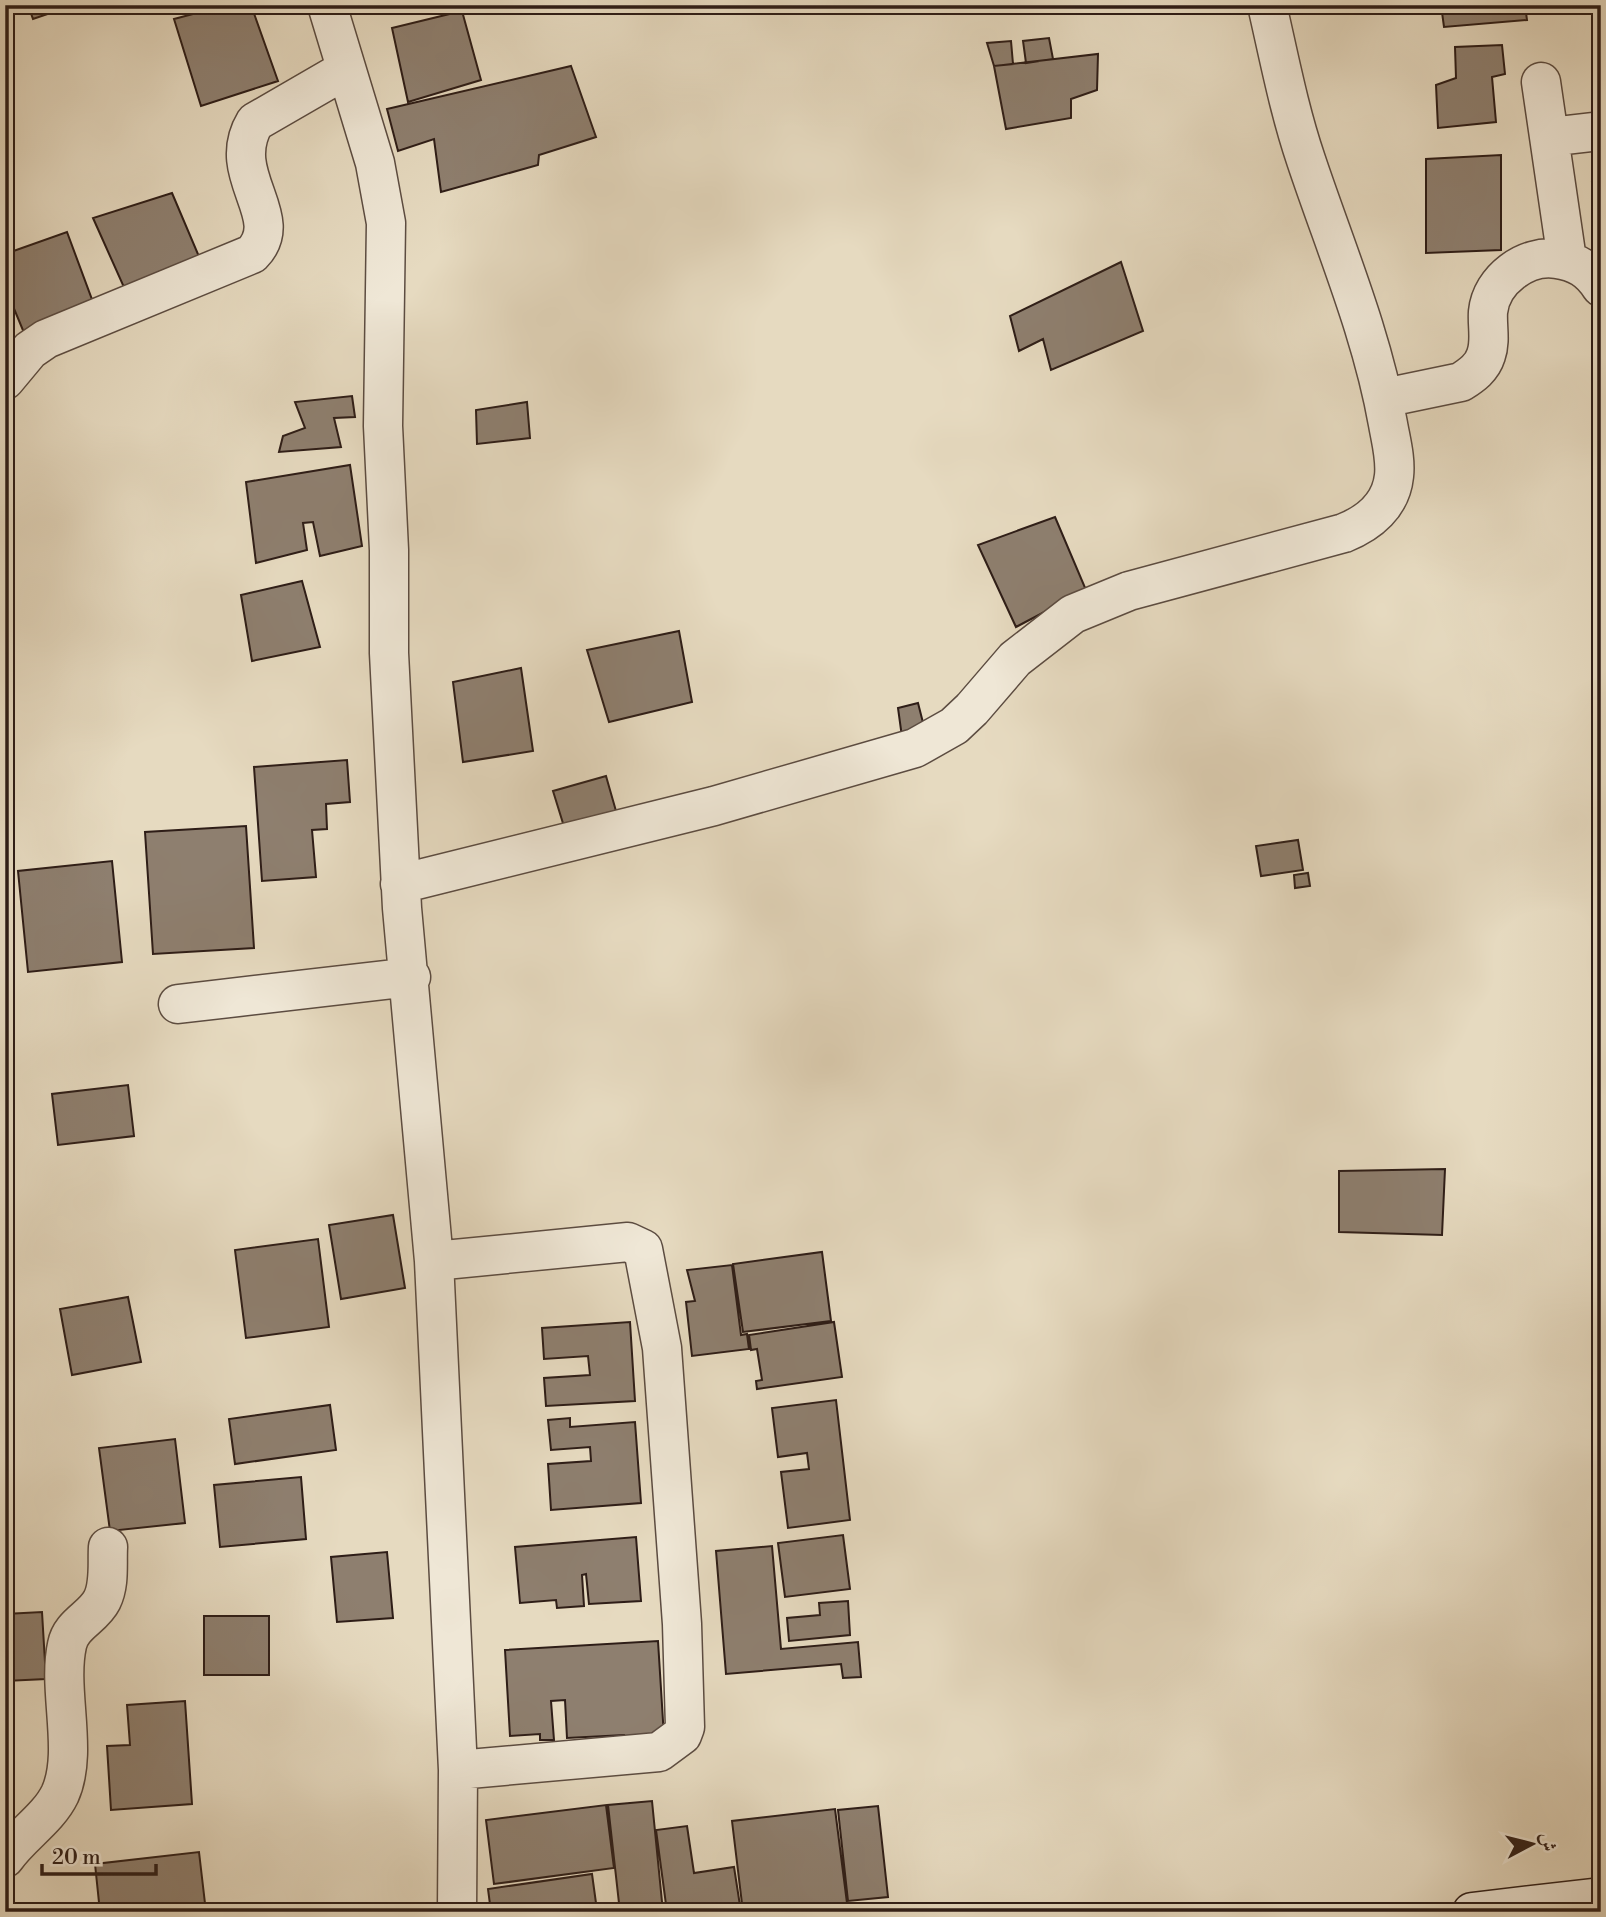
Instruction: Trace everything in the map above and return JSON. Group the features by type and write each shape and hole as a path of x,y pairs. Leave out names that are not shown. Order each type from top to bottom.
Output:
{"street":[{"path":"327,5 375,163 386,223 383,426 389,550 389,653 401,884 434,1261 458,1770 457,1912"},
{"path":"401,884 715,806 915,748 954,726 1015,659 1043,634 1091,605 1129,591 1344,533 1371,518 1389,494 1394,479 1394,457 1384,398 1365,333 1295,127 1267,5"},
{"path":"5,380 30,350 46,339 252,254 260,246 265,224 246,171 244,156 250,131 255,122 345,70"},
{"path":"1541,82 1566,260"},
{"path":"1549,137 1601,131"},
{"path":"1384,398 1461,382 1472,375 1486,356 1488,310 1499,284 1522,265 1552,258 1566,260 1582,266 1601,287"},
{"path":"178,1004 411,977"},
{"path":"434,1261 628,1242 643,1249 648,1261 662,1348 682,1624 685,1727 682,1735 666,1748 659,1752 458,1770"},
{"path":"5,1858 17,1841 48,1812 60,1793 66,1770 67,1646 78,1625 103,1599 107,1585 108,1547"},
{"path":"1472,1912 1601,1897"}],"building":[{"path":"28,5 74,5 33,19"},
{"path":"227,5 251,5 278,81 201,106 174,19"},
{"path":"1441,5 1525,5 1527,20 1444,27"},
{"path":"462,11 481,80 408,102 392,28"},
{"path":"1049,38 1053,59 1026,63 1023,41"},
{"path":"1011,41 1013,64 994,66 987,43"},
{"path":"1502,45 1505,74 1492,77 1496,122 1438,128 1436,85 1456,78 1455,47"},
{"path":"1098,54 1097,90 1071,99 1071,118 1006,129 994,66"},
{"path":"571,66 596,137 539,155 538,165 441,192 434,139 398,151 387,109"},
{"path":"1501,155 1501,250 1426,253 1426,159"},
{"path":"1601,181 1601,252 1600,252 1592,182"},
{"path":"172,193 203,266 131,303 93,218"},
{"path":"67,232 97,313 27,340 5,287 5,254"},
{"path":"1121,262 1143,331 1051,370 1043,339 1019,351 1010,316"},
{"path":"352,396 355,417 334,418 341,447 279,452 283,436 305,428 295,402"},
{"path":"527,402 530,438 477,444 476,410"},
{"path":"350,465 362,546 320,556 313,522 303,523 307,550 256,563 246,482"},
{"path":"1055,517 1086,590 1016,627 978,545"},
{"path":"302,581 320,647 252,661 241,595"},
{"path":"679,631 692,702 609,722 587,650"},
{"path":"521,668 533,751 463,762 453,682"},
{"path":"918,703 931,754 905,759 898,708"},
{"path":"347,760 350,802 326,804 327,829 312,830 316,877 262,881 254,767"},
{"path":"606,776 618,818 566,833 553,791"},
{"path":"246,826 254,948 153,954 145,832"},
{"path":"1298,840 1303,870 1261,876 1256,846"},
{"path":"112,861 122,962 28,972 18,871"},
{"path":"1308,873 1310,886 1295,888 1294,875"},
{"path":"128,1085 134,1136 58,1145 52,1094"},
{"path":"1445,1169 1442,1235 1339,1232 1339,1171"},
{"path":"393,1215 405,1288 341,1299 329,1225"},
{"path":"318,1239 329,1327 246,1338 235,1250"},
{"path":"822,1252 831,1321 743,1332 733,1264"},
{"path":"732,1265 741,1335 747,1334 749,1349 692,1356 686,1302 695,1301 687,1270"},
{"path":"128,1297 141,1362 72,1375 60,1309"},
{"path":"630,1322 635,1401 546,1406 544,1378 590,1375 588,1356 544,1359 542,1328"},
{"path":"834,1322 842,1377 757,1389 756,1381 762,1380 757,1349 751,1350 749,1335"},
{"path":"836,1400 850,1520 788,1528 781,1472 809,1469 807,1453 778,1457 772,1408"},
{"path":"330,1405 336,1450 235,1464 229,1419"},
{"path":"570,1418 570,1427 635,1422 641,1503 551,1510 548,1464 591,1461 590,1447 551,1450 548,1420"},
{"path":"175,1439 185,1523 110,1531 99,1448"},
{"path":"301,1477 306,1539 220,1547 214,1485"},
{"path":"843,1535 850,1589 785,1597 778,1543"},
{"path":"636,1537 641,1601 589,1604 586,1574 582,1575 584,1606 557,1608 556,1600 520,1603 515,1547"},
{"path":"772,1546 781,1649 858,1642 861,1677 843,1678 841,1664 726,1674 716,1551"},
{"path":"387,1552 393,1618 337,1622 331,1557"},
{"path":"848,1601 850,1635 789,1641 787,1618 820,1615 819,1603"},
{"path":"42,1612 46,1679 5,1681 5,1614"},
{"path":"204,1616 269,1616 269,1675 204,1675"},
{"path":"658,1641 665,1753 625,1741 624,1735 567,1738 565,1700 551,1701 554,1740 540,1740 540,1734 510,1736 505,1650"},
{"path":"185,1701 192,1804 111,1810 107,1746 130,1745 127,1705"},
{"path":"652,1801 663,1912 620,1912 608,1805"},
{"path":"606,1805 614,1868 494,1884 486,1820"},
{"path":"878,1806 888,1897 848,1901 838,1810"},
{"path":"835,1809 847,1903 776,1912 743,1912 732,1821"},
{"path":"687,1826 694,1873 734,1867 741,1912 667,1912 656,1830"},
{"path":"199,1852 206,1912 100,1912 95,1864"},
{"path":"592,1874 596,1903 590,1904 591,1912 491,1912 488,1889"}]}
